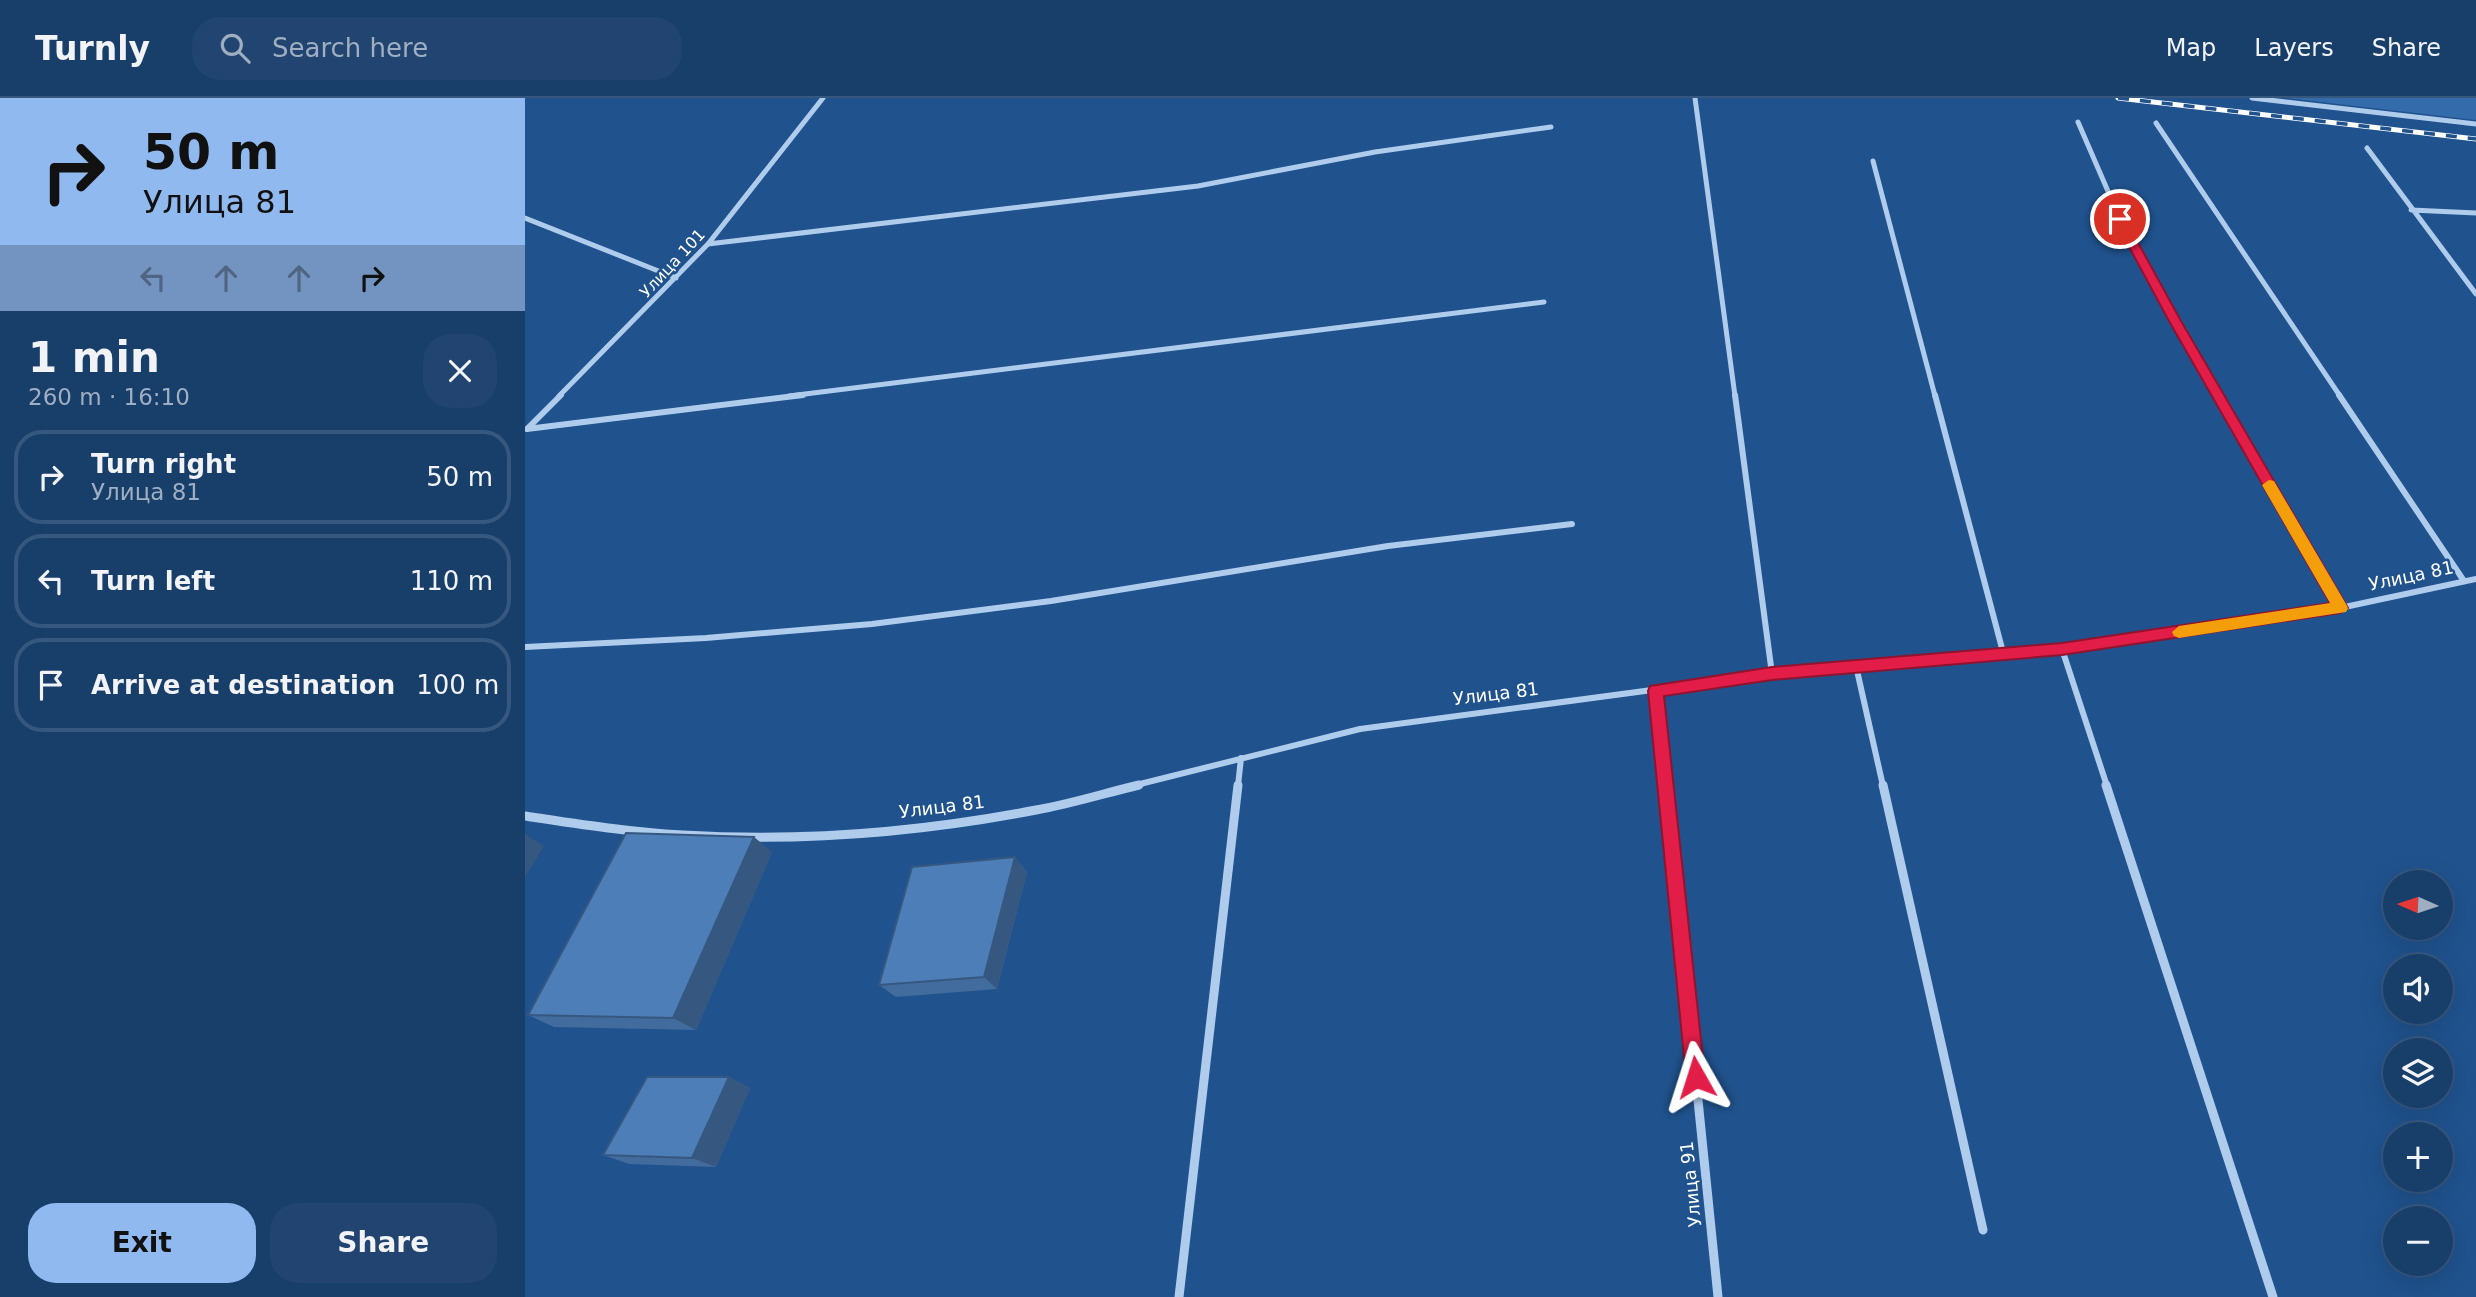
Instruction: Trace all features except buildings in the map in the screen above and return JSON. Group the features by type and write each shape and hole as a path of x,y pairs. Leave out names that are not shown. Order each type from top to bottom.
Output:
{"street":[{"name":"Улица 101","path":"526,430 708,244 823,98"},
{"path":"1695,98 1772,674"},
{"path":"2252,98 2476,124"},
{"path":"2078,122 2120,219 2175,321 2340,608"},
{"path":"2156,123 2464,581"},
{"path":"708,244 1198,186 1375,152 1551,127"},
{"path":"2367,148 2476,294"},
{"path":"1873,161 2004,656"},
{"path":"2411,210 2476,213"},
{"path":"525,218 676,278"},
{"path":"526,430 1543,302"},
{"path":"525,647 706,638 872,624 1051,601 1388,547 1572,524"},
{"name":"Улица 81","path":"525,816 610,829 685,835 768,836 859,832 957,823 1038,810 1360,729 1772,674 2062,649 2340,608 2476,579"},
{"path":"2062,649 2273,1297"},
{"path":"1856,666 1983,1230"},
{"name":"Улица 91","path":"1656,691 1718,1297"},
{"path":"1179,1297 1241,758"}],"shaded area":[{"path":"2285,98 2476,98 2476,120"}],"railway":[{"path":"2118,98 2476,139"}],"slow traffic":[{"path":"2179,632 2340,608 2269,485"}],"route":[{"path":"1696,1077 1656,691 1772,674 2062,649 2340,608 2175,321 2120,219"}]}
